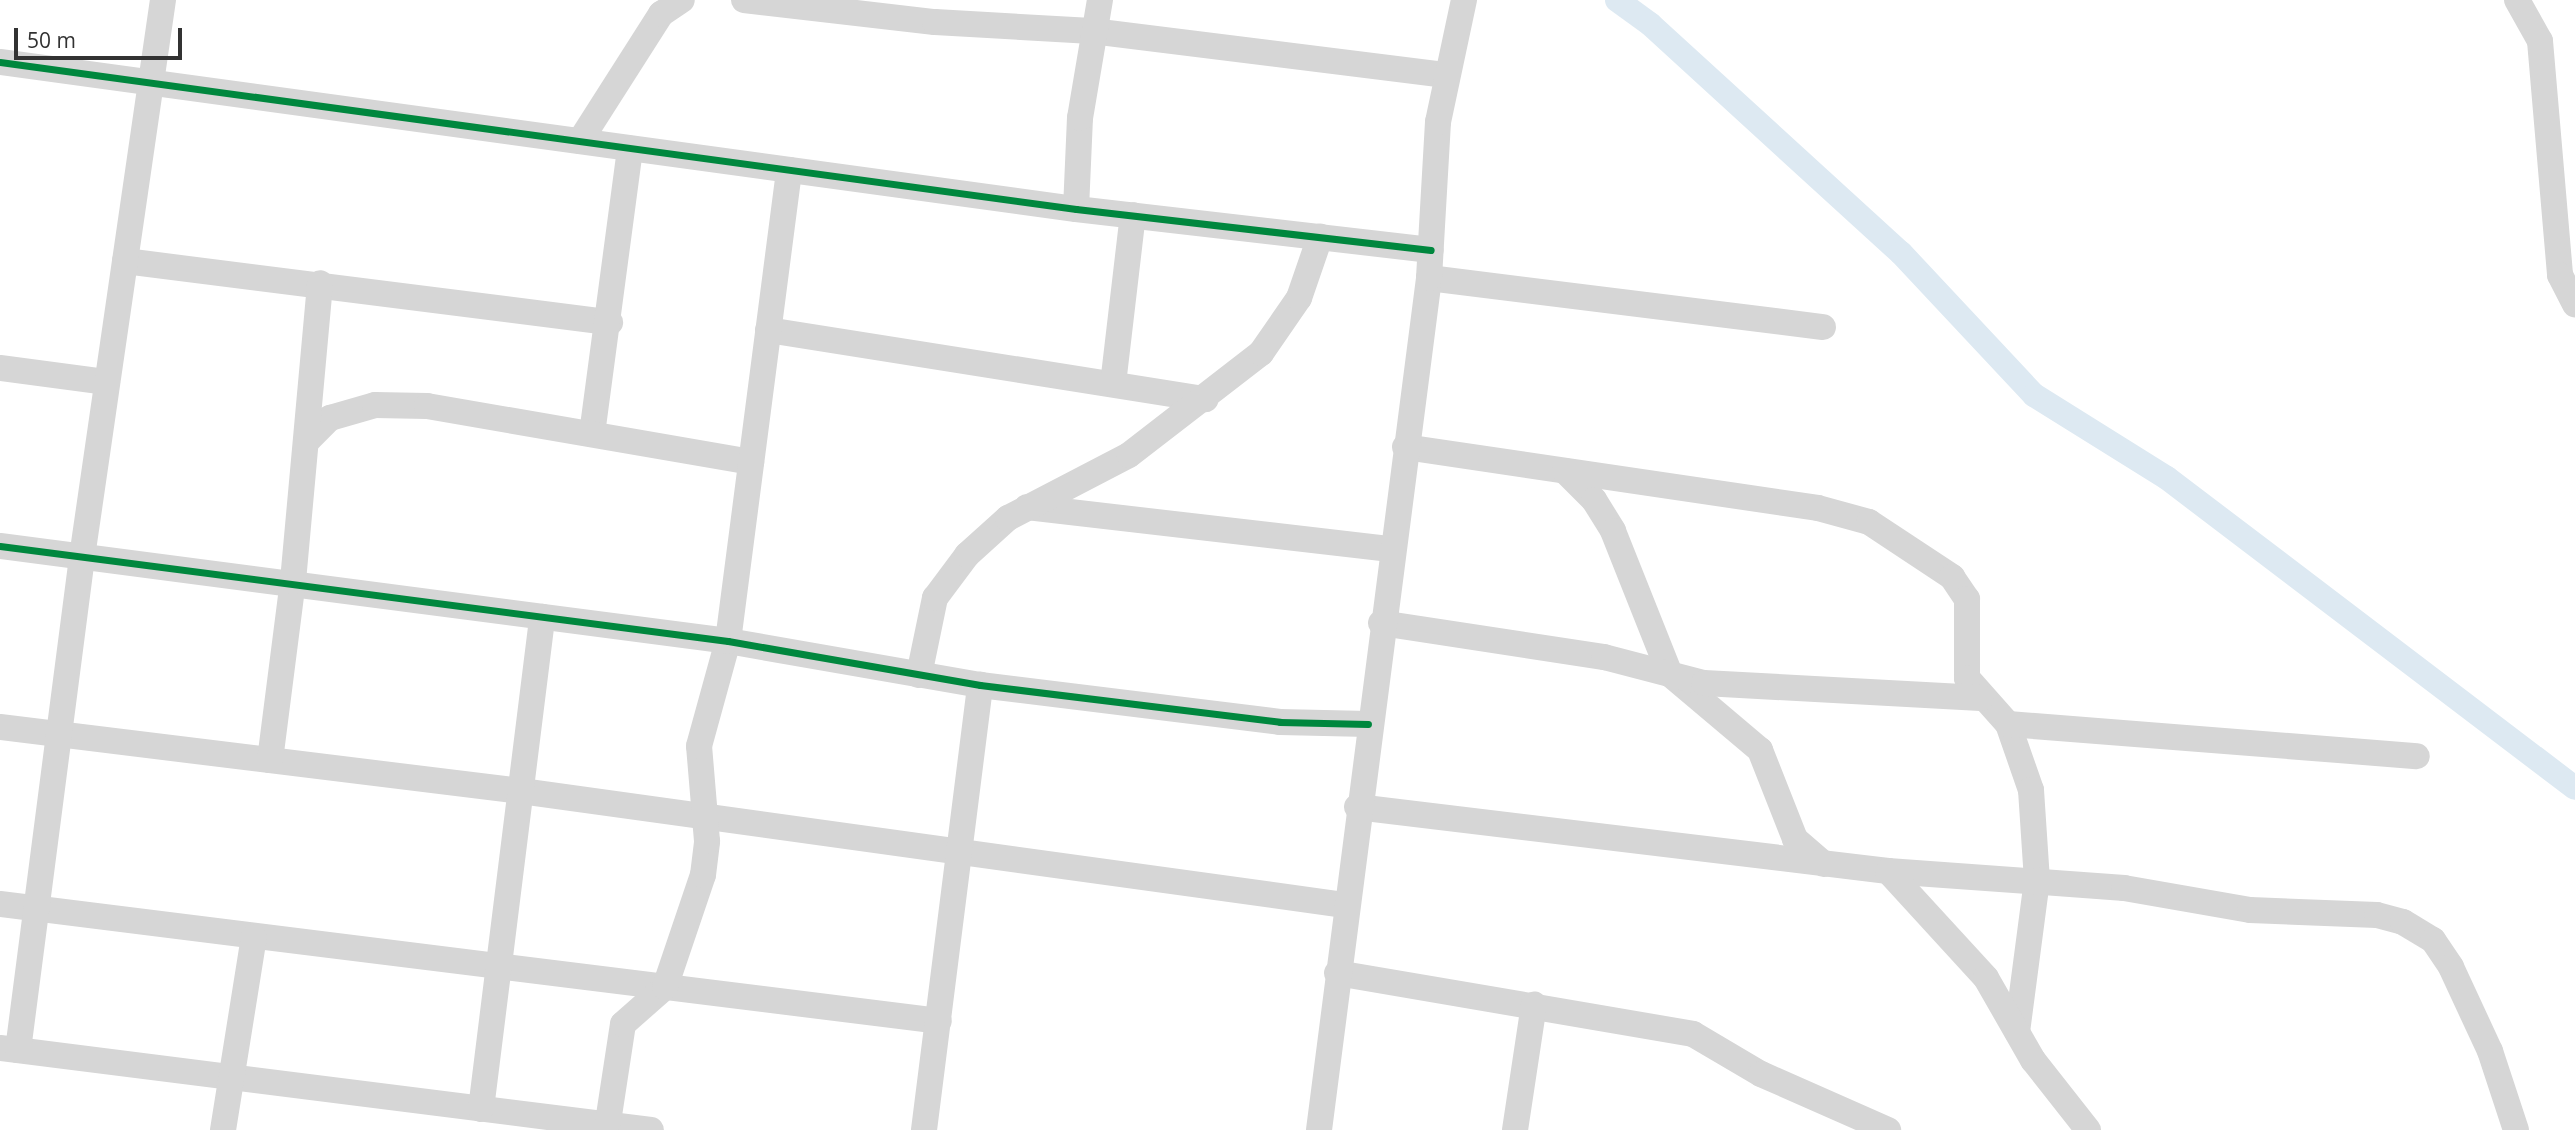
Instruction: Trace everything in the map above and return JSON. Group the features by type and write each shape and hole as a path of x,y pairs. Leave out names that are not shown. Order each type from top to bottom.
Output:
{"street":[{"path":"163,0 149,81 82,557 36,909 9,1049 231,1078 452,1118 481,1109 608,1122 651,1130"},
{"path":"580,141 661,14 682,0"},
{"path":"744,0 921,21 1092,31 1444,75"},
{"path":"1076,209 1080,118 1092,31 1100,0"},
{"path":"1319,1130 1357,807 1429,278 1444,75 1464,0"},
{"path":"2518,0 2540,41 2560,275 2575,304"},
{"path":"0,62 1076,209 1431,250"},
{"path":"592,434 610,322 630,149"},
{"path":"608,1122 623,1024 665,987 699,896 707,841 699,746 728,641 789,170"},
{"path":"1112,384 1133,215"},
{"path":"919,675 936,598 967,555 1027,507 1129,454 1206,399 1261,353 1299,298 1320,237"},
{"path":"125,261 320,283 610,322"},
{"path":"1429,278 1823,327"},
{"path":"270,760 293,581 320,283"},
{"path":"768,330 1206,399"},
{"path":"0,368 107,382"},
{"path":"307,441 330,418 374,405 428,406 751,461"},
{"path":"1405,447 1771,498 1869,522 1952,577 1967,598 1967,678 1981,698 2008,724 2031,790 2036,880 2017,1032"},
{"path":"1565,471 1594,500 1613,531 1670,674 1760,750 1788,828 1824,864"},
{"path":"1027,507 1391,549"},
{"path":"0,546 293,581 728,641 980,685 1280,722 1368,724"},
{"path":"481,1109 542,617"},
{"path":"1381,623 1604,657 1670,674 1748,688 1981,698"},
{"path":"924,1130 962,851 980,685"},
{"path":"2008,724 2417,756"},
{"path":"0,727 521,791 1345,905"},
{"path":"1357,807 1888,872 2124,888 2250,910 2377,915 2403,922 2433,940 2451,967 2490,1051 2516,1130"},
{"path":"1888,872 1986,978 2017,1032 2088,1130"},
{"path":"0,904 939,1021"},
{"path":"223,1130 254,937"},
{"path":"1337,973 1534,1004 1693,1034 1773,1080 1888,1130"},
{"path":"1515,1130 1534,1004"}],"waterway":[{"path":"1617,0 1650,24 1901,253 2034,395 2167,478 2575,788"}],"cycle path":[{"path":"0,62 1076,209 1431,250"},
{"path":"0,546 728,641 980,685 1280,722 1368,724"}]}
